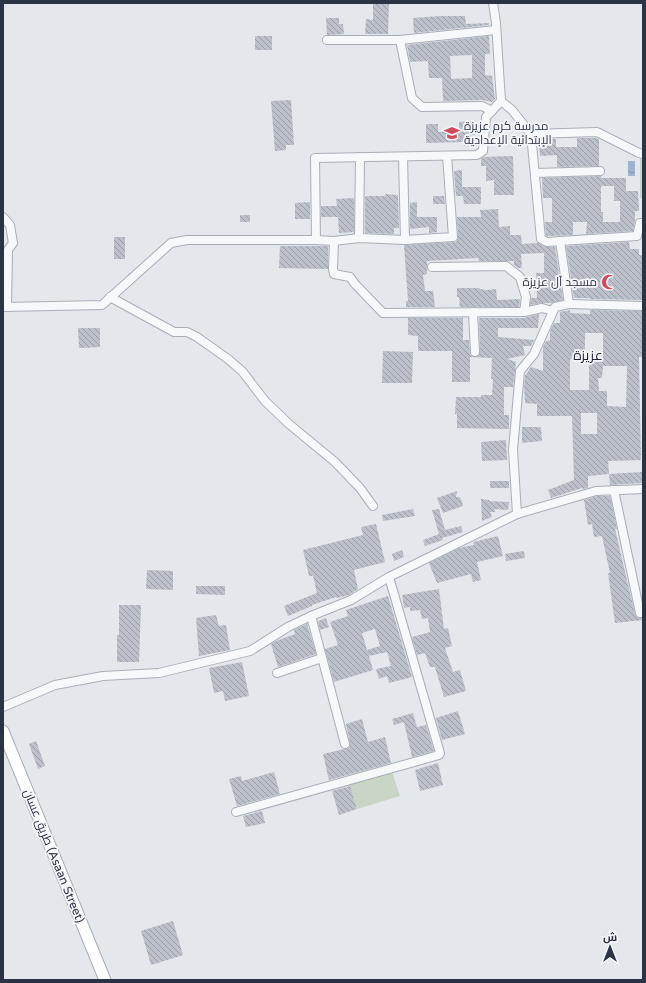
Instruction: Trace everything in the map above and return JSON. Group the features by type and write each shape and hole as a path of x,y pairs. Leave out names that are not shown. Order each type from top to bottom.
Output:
{"street":[{"path":"316,240 315,158 477,155 483,151 486,117 501,101 493,3"},
{"path":"327,40 400,40 496,30"},
{"path":"400,40 412,98 422,107 482,106 492,111"},
{"path":"501,101 512,110 531,134 536,173 541,238 547,242 637,236 640,223 643,223"},
{"path":"531,134 598,132 643,154"},
{"path":"3,217 10,225 13,243 8,250 5,307 102,305 171,243 187,240 334,241 359,238 405,240 453,237 447,156"},
{"path":"359,238 360,157"},
{"path":"403,157 405,240"},
{"path":"536,173 600,171"},
{"path":"334,241 334,274 350,277 383,313 524,312 542,308 554,311"},
{"path":"560,241 569,304"},
{"path":"432,267 506,266 520,277 526,297 524,312"},
{"path":"110,297 174,332 187,332 197,337 228,359 242,371 266,401 289,424 335,462 360,488 372,506"},
{"path":"517,514 513,450 520,371 534,354 556,307 569,304 643,306"},
{"path":"473,312 475,352"},
{"path":"3,707 55,685 103,676 159,673 250,651 311,616 350,600 389,577 517,514 596,491 643,489"},
{"path":"614,490 640,613"},
{"path":"236,812 439,755 440,753 389,577"},
{"path":"311,616 345,744"},
{"path":"277,672 322,658"},
{"name":"طريق عسان (Asaan Street)","path":"3,731 105,980"}],"green space":[{"path":"640,158 643,158 643,198 640,198"},
{"path":"392,772 400,796 357,809 349,784"}],"water":[{"path":"628,161 635,161 635,176 628,176"}],"building":[{"path":"373,3 389,3 388,34 365,34 366,19 373,20"},
{"path":"465,16 466,24 489,23 489,25 414,33 413,18"},
{"path":"326,18 339,18 339,24 343,24 344,34 327,35"},
{"path":"255,36 272,36 272,50 255,50"},
{"path":"489,36 490,54 485,54 485,75 492,76 495,99 492,102 482,100 443,101 442,78 429,78 428,61 410,62 407,45","holes":["472,55 472,78 451,79 450,56"]},
{"path":"291,100 294,145 286,145 286,150 275,151 271,101"},
{"path":"475,121 475,135 471,135 472,146 464,146 464,142 426,143 426,124 438,124 438,132 459,131 459,122"},
{"path":"577,138 599,139 599,166 557,167 557,155 540,156 539,139 556,139 556,147 577,147"},
{"path":"513,156 514,195 494,195 494,180 486,181 486,166 481,166 481,159 484,157"},
{"path":"462,170 462,187 481,187 481,204 464,204 463,196 456,196 454,171"},
{"path":"601,176 601,178 626,178 626,191 638,191 639,211 635,211 633,231 586,234 587,222 573,222 573,235 546,235 545,222 552,222 552,198 543,198 542,178","holes":["601,186 614,186 614,201 620,201 620,222 603,222 603,212 601,212"]},
{"path":"385,194 398,195 399,228 394,228 394,234 365,233 365,197 385,196"},
{"path":"433,196 444,196 445,204 433,204"},
{"path":"354,198 354,232 339,233 338,217 321,217 321,206 337,206 336,199"},
{"path":"310,202 310,219 295,219 295,203"},
{"path":"417,202 417,217 437,217 437,232 429,233 429,227 410,229 410,203"},
{"path":"498,209 499,227 510,226 510,235 521,235 522,244 538,243 545,247 555,247 563,300 552,303 530,305 531,298 537,298 536,273 544,273 544,253 521,254 522,268 518,268 514,265 514,261 479,261 478,258 427,261 427,274 423,275 425,291 433,291 435,307 406,307 406,301 408,301 404,245 456,242 458,237 457,217 481,217 480,210"},
{"path":"240,215 250,215 250,222 240,222"},
{"path":"114,237 125,237 125,259 114,259"},
{"path":"629,242 630,249 639,249 639,255 643,255 643,300 574,298 566,246"},
{"path":"280,246 328,246 328,269 279,268"},
{"path":"457,288 480,288 486,290 496,289 497,300 520,299 519,307 460,307 459,297 457,297"},
{"path":"570,310 570,313 590,314 590,310 643,311 643,357 639,357 641,460 608,461 609,474 588,476 588,488 582,488 551,498 548,490 574,480 572,416 537,416 537,404 525,403 524,387 525,376 531,367 543,371 543,347 546,341 550,341 550,331 554,323 560,323 560,312","holes":["585,333 603,333 603,358 589,358 589,390 570,390 570,359 585,359","603,366 627,366 626,407 607,406 607,391 599,391 598,378 602,378","581,413 597,413 597,434 581,434"]},
{"path":"539,314 538,328 498,328 498,337 534,340 531,346 523,346 525,355 507,359 516,362 513,387 504,387 504,415 509,415 509,429 457,428 457,414 455,414 456,397 481,397 481,395 492,395 492,358 470,357 470,382 452,382 452,351 418,351 418,336 408,335 408,318 463,318 463,340 469,340 470,355 475,357 478,356 480,352 479,318 524,318"},
{"path":"78,328 100,328 100,347 79,348"},
{"path":"383,351 413,352 412,383 382,383"},
{"path":"522,427 541,427 542,441 522,443"},
{"path":"506,440 507,460 482,461 481,442"},
{"path":"642,472 642,483 610,485 609,474"},
{"path":"490,481 509,481 509,488 490,488"},
{"path":"457,491 456,497 461,499 463,506 443,513 437,498"},
{"path":"597,496 610,496 617,529 615,529 635,614 638,618 643,617 643,620 615,623 608,573 610,573 602,536 594,537 592,524 588,525 584,500"},
{"path":"481,499 509,502 508,510 495,509 495,512 490,512 492,517 482,521"},
{"path":"413,509 415,516 383,521 382,515"},
{"path":"439,509 445,530 461,526 463,532 442,538 443,540 425,546 423,540 439,534 432,510"},
{"path":"376,524 385,562 354,570 358,589 349,595 336,597 312,605 288,616 284,606 317,593 313,576 309,576 303,550 363,535 361,527"},
{"path":"498,536 503,556 477,562 481,580 473,582 471,574 437,583 429,563 459,548 474,545 473,542"},
{"path":"402,550 404,557 394,561 392,554"},
{"path":"524,551 525,558 506,561 505,554"},
{"path":"147,570 173,571 173,590 146,589"},
{"path":"196,586 225,586 225,595 196,594"},
{"path":"439,589 444,629 448,628 452,646 445,648 453,672 460,670 466,691 444,697 435,667 430,667 425,653 417,655 412,637 430,632 428,618 422,619 420,610 410,611 410,607 404,608 402,595"},
{"path":"388,596 412,677 389,683 387,676 379,679 376,669 391,666 387,652 369,656 373,670 334,682 325,649 338,645 330,622 348,616 346,610","holes":["375,629 380,646 367,650 362,633"]},
{"path":"119,605 141,605 139,662 117,662"},
{"path":"216,615 219,626 226,625 230,650 199,656 196,618"},
{"path":"326,618 329,627 320,630 318,621"},
{"path":"307,624 316,654 278,667 271,644 295,634 294,630"},
{"path":"242,662 249,696 225,701 223,691 214,693 209,668"},
{"path":"458,711 465,734 442,740 436,718"},
{"path":"413,713 417,727 426,725 434,751 412,757 404,722 394,725 392,719"},
{"path":"362,719 368,742 385,737 391,763 329,780 323,754 349,748 350,743 346,724"},
{"path":"36,741 45,766 38,769 29,744"},
{"path":"438,763 443,785 420,791 415,770"},
{"path":"274,772 280,794 237,806 229,779 241,776 242,781"},
{"path":"350,786 357,809 339,815 332,791"},
{"path":"262,811 265,823 246,827 243,816"},
{"path":"173,921 183,955 151,965 141,931"}],"place":[{"name":"مدرسة كرم عزيزة الإبتدائية الإعدادية","path":"452,133"},
{"name":"مسجد آل عزيزة","path":"609,282"}],"district":[{"name":"عزيزة","path":"588,355"}]}
